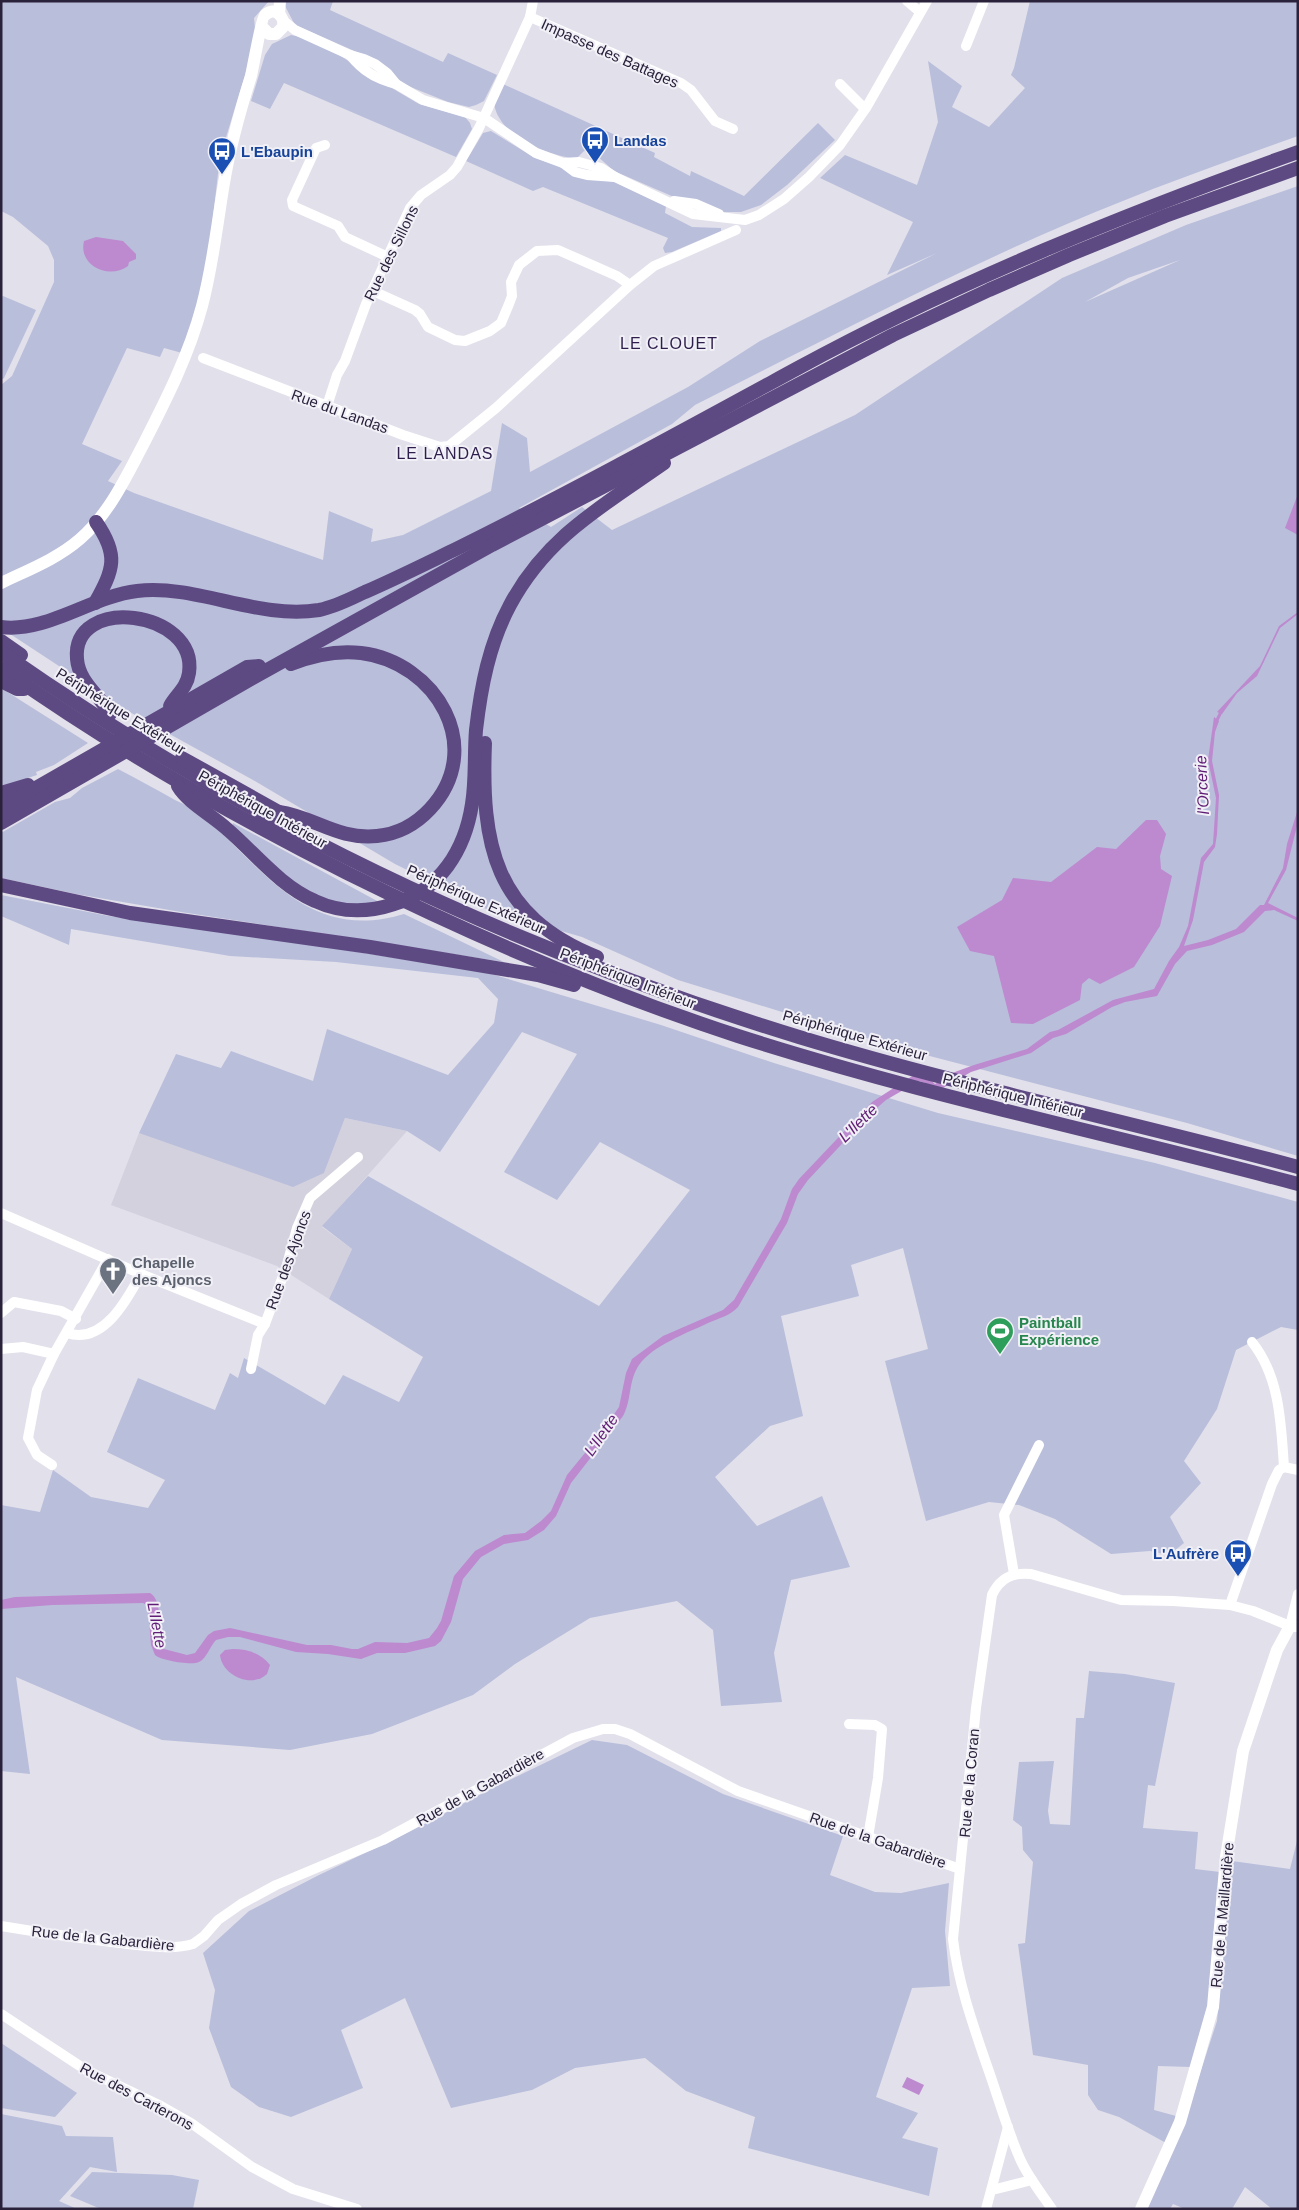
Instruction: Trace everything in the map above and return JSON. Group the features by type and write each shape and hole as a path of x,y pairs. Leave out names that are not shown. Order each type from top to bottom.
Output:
{"highway":[{"path":"517,525 579,487 802,366 942,295 1102,226 1298,152"},
{"path":"1,823 247,667 259,666 487,540 690,442 863,350 989,290 1157,219 1298,168"},
{"path":"176,780 187,797 218,820 298,893 312,900 337,909 350,911 376,910 402,902 429,886 447,869 463,839 472,804 476,733 484,673 500,625 518,591 535,565 561,538 595,510 690,442"},
{"path":"95,603 106,580 112,558 108,541 96,522"},
{"path":"1,628 22,627 129,592 154,590 276,609 316,610 333,606 487,540"},
{"path":"1,808 56,775 169,716 251,679 487,540"},
{"path":"110,714 105,704 90,690 81,674 78,666 77,650 82,637 89,628 99,622 121,617 146,621 161,626 174,635 185,649 190,667 187,681 169,716"},
{"path":"1,641 110,714 176,754 371,861 372,870"},
{"name":"Périphérique Extérieur","path":"1,652 156,753 274,821 372,870 530,942 626,978 776,1029 893,1063 1298,1167"},
{"path":"251,679 262,678 290,664 328,652 374,655 398,664 425,684 435,694 446,712 453,733 453,763 445,789 438,801 422,817 403,829 380,836 352,836 290,814 279,812"},
{"name":"Périphérique Intérieur","path":"1,668 31,689 176,780 276,836 433,915 524,956 653,1006 754,1041 956,1098 1298,1184"},
{"path":"1,681 17,689 31,689"},
{"path":"482,688 486,706 483,783 486,822 492,849 502,877 518,904 542,928 581,951 612,963 626,978"},
{"path":"1,814 85,770"},
{"path":"1,793 56,775"},
{"path":"1,885 130,913 272,932 519,972 562,981 635,1008 653,1006"}],"street":[{"name":"Rue des Sillons","path":"327,406 337,375 345,361 366,304 413,203 450,175 457,167 484,118 530,17 533,1"},
{"path":"906,1 920,12"},
{"path":"279,18 350,55 360,67 370,74 396,84 423,100 484,118 536,153 563,163 575,172 615,177 668,200 693,214 745,220 759,216 784,199 816,171 840,145 865,109 927,1"},
{"path":"966,46 984,1"},
{"name":"Impasse des Battages","path":"530,17 681,83 691,90 716,121 733,129"},
{"path":"1,583 56,556 82,538 96,522 129,472 187,354 203,305 214,255 224,182 262,27 266,33 279,18"},
{"path":"255,61 279,18"},
{"path":"840,84 865,109"},
{"path":"325,145 316,148 292,200 293,206 338,226 345,237 388,257"},
{"name":"Rue du Landas","path":"203,358 440,447 449,446 496,408 630,285 654,266 736,230"},
{"path":"373,291 415,310 420,314 428,327 455,340 465,341 496,328 501,323 512,296 511,282 519,265 536,251 558,250 617,276 630,285"},
{"name":"Rue des Ajoncs","path":"251,1369 258,1335 265,1324 286,1268 297,1228 310,1198 358,1157"},
{"name":"Rue des Ajoncs","path":"1,1213 141,1274 265,1324"},
{"path":"52,1465 37,1456 28,1438 37,1390 54,1354 76,1319 108,1259"},
{"path":"67,1333 74,1335 89,1334 103,1326 126,1298 141,1274"},
{"path":"1,1313 14,1302 61,1311 76,1319"},
{"path":"1252,1342 1267,1363 1275,1390 1282,1433 1284,1467"},
{"path":"1,1349 23,1347 54,1354"},
{"path":"1039,1445 1004,1515 1014,1574 1036,1575 1121,1600 1173,1601 1230,1606 1253,1611 1294,1626 1298,1594"},
{"path":"1230,1606 1272,1484 1279,1470 1284,1467 1298,1470"},
{"name":"Rue de la Coran","path":"1014,1574 1001,1581 992,1595 987,1616 953,1938 956,1968 966,2003 1008,2127 1021,2160 1052,2209"},
{"name":"Rue de la Maillardière","path":"1140,2209 1180,2122 1214,2007 1226,1857 1243,1751 1277,1650 1294,1626"},
{"path":"849,1724 875,1725 882,1729 878,1778 868,1837"},
{"name":"Rue de la Gabardière","path":"1,1926 70,1938 152,1946 181,1947 193,1944 228,1913 276,1885 383,1840 539,1754 585,1733 603,1729 615,1729 630,1734 738,1791 960,1869"},
{"name":"Rue des Carterons","path":"1,2014 86,2070 192,2123 252,2167 293,2189 357,2209"},
{"path":"986,2209 1008,2127"},
{"path":"992,2190 1032,2180"}],"shaded area":[{"path":"1,1 269,1 254,18 256,39 220,157 210,242 198,310 182,353 164,348 160,357 127,348 82,444 122,461 108,481 134,493 323,560 329,511 373,529 371,542 403,535 491,491 502,423 527,438 530,472 688,387 760,341 937,253 887,275 913,222 820,178 845,155 917,185 938,122 928,61 962,86 952,107 989,127 1025,88 1011,75 1030,1 1298,1 1298,136 1101,210 951,277 695,405 672,424 519,508 551,527 582,507 612,530 855,415 1062,278 1186,225 1298,186 1298,1156 1187,1123 899,1048 678,980 582,937 486,909 395,864 253,780 126,710 1,628 1,385 12,376 54,282 54,260 48,246 13,217 1,211","holes":["1180,260 1085,302 1128,278"]},
{"path":"285,1 333,1 330,10 443,62 448,53 497,75 484,101 469,107 448,102 408,86 359,53 295,25 285,6"},
{"path":"291,35 305,38 333,51 350,62 371,80 385,84 419,104 465,117 472,129 456,157 284,83 270,109 251,101 265,55 272,44"},
{"path":"503,84 655,153 654,157 690,176 691,171 744,196 818,123 835,140 787,185 761,205 741,212 724,212 706,204 674,197 614,171 596,155 584,151 576,159 534,147 514,135 496,112 494,104"},
{"path":"491,131 535,158 600,180 615,182 666,206 665,213 692,227 721,228 721,231 672,252 665,253 663,248 668,238 543,187 533,191 466,161 483,133"},
{"path":"3,296 36,310 4,378 1,380 1,297"},
{"path":"1,688 88,743 54,765 36,772 37,775 1,787"},
{"path":"118,769 202,815 268,878 290,896 314,910 341,918 370,920 404,914 504,962 181,912 76,894 1,878 1,833 55,802 70,798 82,788"},
{"path":"233,823 379,902 354,905 341,904 316,897 277,870 232,827"},
{"path":"1,895 109,916 485,972 661,1025 774,1063 938,1113 1155,1163 1298,1202 1298,1330 1281,1327 1236,1350 1217,1409 1184,1461 1201,1483 1170,1517 1184,1543 1169,1555 1150,1551 1111,1554 1055,1519 1019,1505 989,1502 926,1521 885,1361 928,1349 903,1248 851,1265 859,1296 781,1316 803,1416 770,1426 715,1477 757,1526 822,1496 850,1567 791,1580 774,1653 782,1702 721,1706 713,1630 677,1601 590,1618 515,1664 473,1695 372,1734 290,1750 162,1740 16,1677 30,1774 1,1771 1,1505 40,1512 53,1470 91,1497 148,1508 165,1480 107,1452 138,1378 215,1410 230,1373 238,1378 244,1358 325,1405 343,1375 399,1402 423,1357 329,1299 352,1249 322,1226 368,1176 599,1306 690,1190 600,1142 557,1200 504,1172 577,1054 522,1032 440,1152 407,1131 345,1118 324,1173 293,1187 139,1133 176,1054 221,1068 231,1051 313,1081 327,1029 448,1075 494,1023 498,999 478,978 336,962 230,956 71,929 69,945 1,916"},
{"path":"345,1118 407,1131 322,1227 352,1249 329,1299 277,1266 111,1205 139,1133 324,1173"},
{"path":"1089,1671 1125,1674 1175,1683 1155,1786 1148,1785 1143,1828 1198,1832 1195,1869 1220,1872 1210,1998 1191,2067 1158,2066 1154,2110 1176,2116 1166,2143 1119,2117 1098,2110 1088,2095 1088,2065 1033,2055 1018,1944 1025,1943 1033,1862 1023,1850 1022,1827 1013,1820 1019,1762 1054,1761 1048,1811 1050,1824 1070,1825 1076,1718 1084,1718"},
{"path":"592,1740 627,1745 723,1794 843,1836 830,1875 875,1892 901,1893 949,1883 945,1931 950,1986 912,1988 876,2097 918,2113 902,2138 938,2148 929,2196 748,2148 755,2117 686,2091 645,2058 575,2068 532,2090 451,2108 405,1998 341,2030 363,2088 291,2117 259,2107 231,2087 209,2028 215,1990 203,1953 249,1911"},
{"path":"1298,1837 1298,2209 1272,2209 1245,2187 1232,2209 1185,2209 1173,2204 1170,2209 1145,2209 1182,2129 1217,2021 1232,1861 1290,1869"},
{"path":"1,2043 77,2093 55,2117 1,2108"},
{"path":"1,2114 62,2126 66,2136 113,2137 117,2172 90,2167 59,2201 77,2209 1,2209"},
{"path":"92,2172 172,2175 199,2180 193,2209 101,2209 70,2196"}],"water":[{"path":"96,237 123,241 136,254 136,259 129,262 128,266 112,272 97,268 90,264 83,250 84,241"},
{"path":"1298,494 1298,535 1285,528"},
{"path":"1298,612 1280,628 1257,676 1237,693 1222,714 1217,712 1260,666 1279,626"},
{"name":"L'Ilette","path":"1214,717 1219,721 1215,732 1212,761 1219,795 1217,834 1215,847 1204,862 1193,920 1184,946 1208,940 1236,929 1260,905 1264,905 1283,868 1287,844 1298,809 1298,822 1286,870 1268,903 1298,918 1298,921 1274,910 1265,911 1244,932 1212,945 1187,951 1175,964 1157,996 1125,1002 1112,1007 1066,1034 1053,1038 1031,1053 971,1072 934,1093 925,1083 919,1081 886,1100 870,1114 808,1180 798,1194 787,1223 738,1307 728,1315 661,1346 639,1365 633,1377 628,1404 623,1416 571,1483 556,1516 544,1530 528,1540 504,1544 481,1557 463,1579 451,1622 441,1641 435,1646 405,1653 377,1653 361,1659 296,1652 240,1637 228,1637 216,1640 204,1658 199,1662 183,1663 163,1659 155,1655 151,1645 148,1606 143,1603 52,1605 1,1609 1,1600 15,1597 150,1593 154,1597 159,1610 164,1649 187,1655 195,1653 208,1635 214,1631 230,1628 307,1645 331,1645 352,1649 358,1649 375,1642 407,1643 429,1638 441,1621 454,1576 475,1551 504,1535 525,1533 551,1511 567,1475 598,1437 619,1407 626,1373 632,1359 663,1336 723,1310 734,1300 781,1219 792,1189 799,1179 872,1102 917,1073 924,1074 935,1084 955,1072 1027,1049 1050,1032 1058,1030 1113,1000 1154,989 1179,947 1188,926 1201,858 1213,844 1216,798 1208,760"},
{"path":"1146,820 1157,820 1166,834 1160,856 1161,869 1172,876 1160,926 1134,967 1100,984 1089,978 1082,984 1080,1000 1033,1024 1011,1023 994,956 970,951 957,927 1002,900 1013,878 1051,882 1097,847 1116,849"},
{"path":"225,1650 248,1651 262,1657 270,1665 267,1674 253,1680 246,1680 232,1674 226,1669 220,1655"},
{"path":"907,2077 924,2085 919,2095 902,2087"}],"waterway":[{"name":"l'Orcerie","path":"1216,722 1222,710"}],"place":[{"name":"Landas","path":"595,164"},
{"name":"L'Ebaupin","path":"222,175"},
{"name":"Chapelle des Ajoncs","path":"113,1295"},
{"name":"Paintball Expérience","path":"1000,1355"},
{"name":"L'Aufrère","path":"1238,1577"}],"district":[{"name":"LE CLOUET","path":"669,343"},
{"name":"LE LANDAS","path":"445,453"}]}
